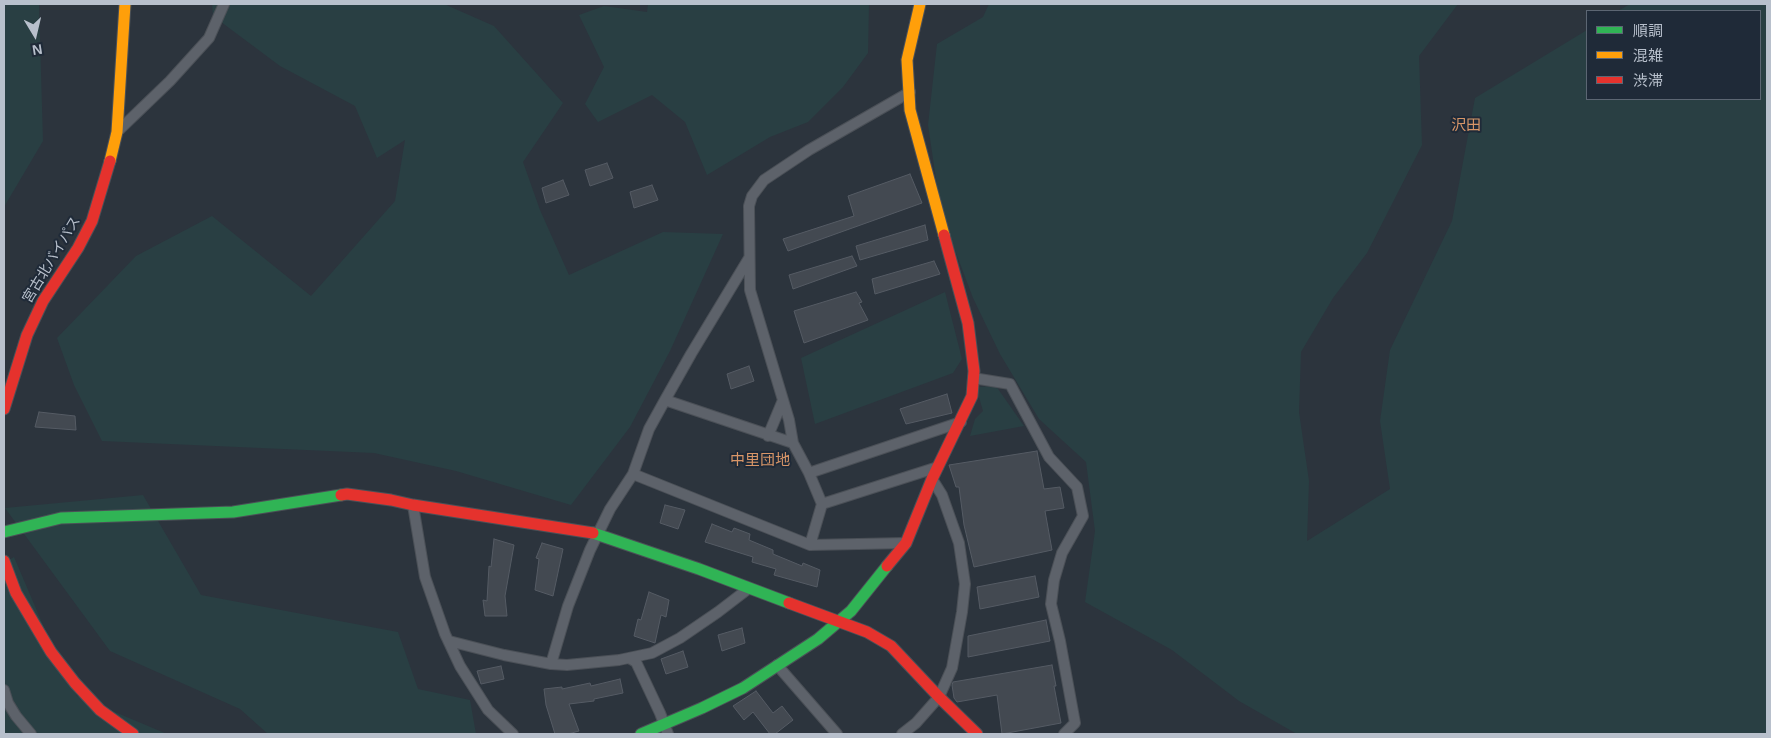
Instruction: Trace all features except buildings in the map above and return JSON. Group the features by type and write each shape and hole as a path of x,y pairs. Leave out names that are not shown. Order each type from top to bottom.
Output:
{"main road":[{"name":"宮古北バイパス","path":"4,409 27,336 43,301 78,248 92,221 105,182 117,132 125,4"},
{"path":"641,734 666,729 742,688 818,639 840,622 875,583 906,543 932,479 972,396 973,378 968,323 910,110 907,60 920,4"},
{"path":"4,532 61,518 233,512 347,494 598,534 699,569 748,589 867,632 892,646 939,697 977,734"},
{"path":"4,561 16,593 51,652 75,683 100,710 133,734"}],"street":[{"path":"117,132 170,81 210,38 224,4"},
{"path":"810,545 822,504 809,472 793,443 750,290 750,206 752,196 764,180 809,150 910,92"},
{"path":"551,664 568,606 610,508 633,474 649,429 665,400 749,257"},
{"path":"973,378 1010,384 1048,457 1077,487 1083,516 1062,553 1054,580 1051,604 1060,641 1075,723 1064,734"},
{"path":"665,400 793,443"},
{"path":"768,436 782,400"},
{"path":"809,472 961,422"},
{"path":"822,504 938,467"},
{"path":"633,474 810,545 906,543"},
{"path":"902,734 916,723 939,697 952,668 962,612 965,584 959,543 942,495 932,479"},
{"path":"414,505 425,577 449,641 460,666 488,710 513,734"},
{"path":"449,641 504,655 551,664 567,665 619,660 652,653 680,638 748,589"},
{"path":"629,658 636,662 666,729"},
{"path":"777,665 837,734"},
{"path":"4,690 8,703 31,734"}],"green space":[{"path":"4,4 39,4 43,141 4,207"},
{"path":"212,4 444,4 494,26 563,103 523,162 540,210 569,275 663,232 723,234 670,351 630,427 571,505 456,471 374,453 102,441 74,385 57,338 136,256 212,216 311,296 395,201 405,140 377,158 355,106 280,66 213,16"},
{"path":"648,4 869,4 868,53 843,87 808,122 770,137 707,175 685,122 652,95 598,122 585,104 604,67 579,15 604,6 647,12"},
{"path":"989,4 1458,4 1419,56 1422,145 1367,253 1333,298 1301,352 1299,412 1309,481 1307,541 1390,489 1380,421 1390,350 1452,221 1475,98 1586,31 1586,100 1761,100 1761,10 1620,10 1630,4 1767,4 1767,734 1297,734 1239,701 1172,650 1085,602 1095,531 1086,462 1039,419 1000,354 973,298 941,213 928,125 937,44 983,17"},
{"path":"945,292 962,359 953,373 815,424 801,358"},
{"path":"996,386 1024,426 970,436 975,419 983,411 976,387"},
{"path":"143,495 201,595 398,632 418,689 470,700 476,734 268,734 240,709 110,651 5,508"},
{"path":"14,557 46,632 77,696 167,734 4,734 4,563"}],"traffic: fast":[{"path":"4,532 61,518 233,512 341,495"},
{"path":"593,533 699,569 789,603"},
{"path":"641,734 743,688 818,639 851,611 887,566"}],"traffic: slow":[{"path":"110,161 117,132 125,4"},
{"path":"920,4 907,60 910,110 944,235"}],"traffic: jam":[{"path":"4,409 27,335 43,301 78,248 92,221 110,161"},
{"path":"887,566 906,543 932,479 972,396 974,371 968,323 944,235"},
{"path":"341,495 347,494 391,500 593,533"},
{"path":"4,561 16,593 51,652 75,683 100,710 133,734"},
{"path":"789,603 867,632 891,646 977,734"}],"district":[{"name":"沢田","path":"1466,126"},
{"name":"中里団地","path":"760,461"}]}
